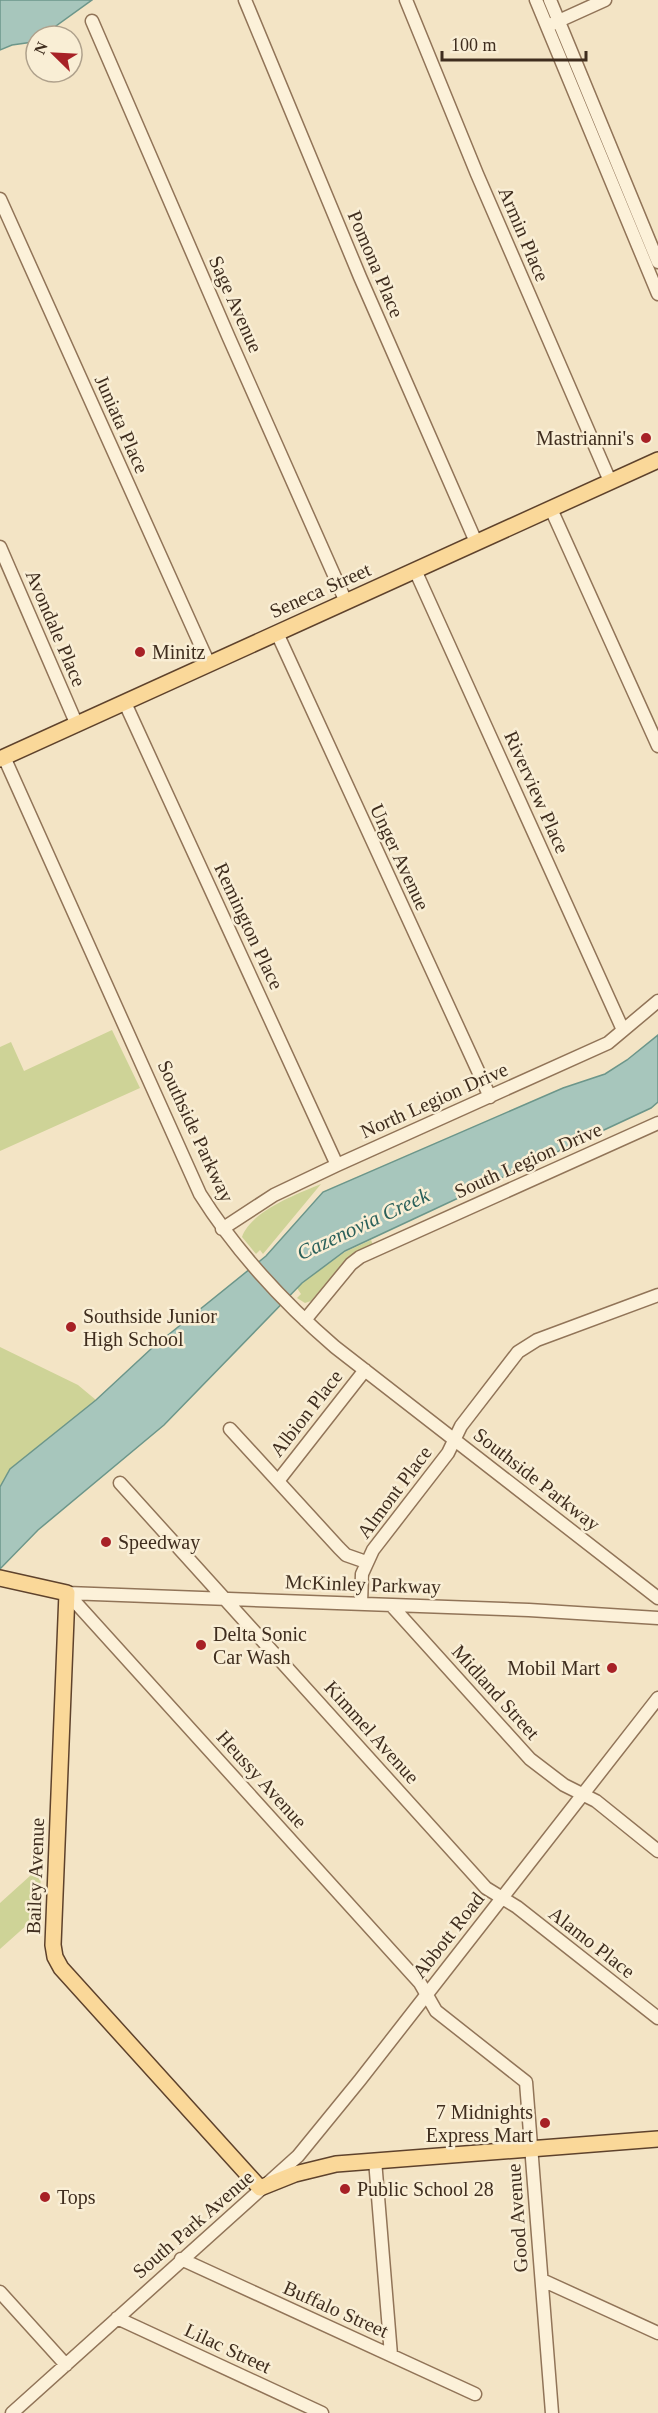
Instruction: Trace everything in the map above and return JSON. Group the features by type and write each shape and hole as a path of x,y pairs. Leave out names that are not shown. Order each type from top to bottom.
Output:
{"main road":[{"name":"Seneca Street","path":"2,758 658,460"},
{"path":"0,1578 67,1593"},
{"name":"Bailey Avenue","path":"67,1593 53,1945 55,1957 61,1968 260,2188"},
{"name":"South Park Avenue","path":"260,2188 295,2174 336,2164 658,2139"}],"street":[{"name":"Pomona Place","path":"245,0 360,277 476,542"},
{"name":"Armin Place","path":"406,0 477,174 610,481"},
{"path":"536,0 546,27 658,262"},
{"path":"550,0 654,274 658,294"},
{"path":"546,27 605,0"},
{"name":"Sage Avenue","path":"92,21 346,602"},
{"name":"Juniata Place","path":"0,199 208,664"},
{"path":"550,508 658,746"},
{"name":"Avondale Place","path":"0,547 77,725"},
{"name":"Riverview Place","path":"415,570 623,1030"},
{"name":"Unger Avenue","path":"277,633 490,1097"},
{"name":"Remington Place","path":"125,703 337,1165"},
{"name":"Southside Parkway","path":"2,758 200,1194 222,1229 305,1320 365,1370 548,1510 658,1598"},
{"name":"North Legion Drive","path":"222,1229 274,1195 608,1043 658,1001"},
{"name":"South Legion Drive","path":"305,1320 351,1264 360,1257 658,1123"},
{"name":"Almont Place","path":"361,1604 362,1574 379,1540 448,1453 461,1426 491,1385 526,1346 657,1298"},
{"name":"Albion Place","path":"278,1481 365,1370"},
{"path":"230,1429 346,1555 366,1562"},
{"name":"Kimmel Avenue","path":"120,1483 486,1888 501,1898"},
{"name":"McKinley Parkway","path":"67,1593 658,1618"},
{"name":"Heussy Avenue","path":"67,1593 412,1974 426,1994"},
{"name":"Midland Street","path":"391,1605 530,1759 564,1785 596,1801 658,1851"},
{"name":"Abbott Road","path":"260,2188 298,2156 658,1698"},
{"name":"Alamo Place","path":"501,1898 658,2018"},
{"name":"Good Avenue","path":"426,1994 436,2011 526,2082 552,2413"},
{"path":"375,2160 391,2355"},
{"name":"South Park Avenue","path":"12,2413 260,2188"},
{"name":"Buffalo Street","path":"181,2259 475,2394"},
{"path":"542,2280 658,2333"},
{"path":"0,2292 66,2365"},
{"name":"Lilac Street","path":"117,2318 322,2413"}],"green space":[{"path":"112,1030 140,1088 0,1151 0,1047 11,1042 24,1071"},
{"path":"321,1184 263,1254 260,1250 256,1254 242,1237 255,1219 276,1204"},
{"path":"371,1240 373,1245 348,1257 311,1301 305,1303 297,1298 301,1294 297,1288 302,1283 345,1252"},
{"path":"0,1347 78,1385 96,1400 10,1469 0,1487"},
{"path":"31,1875 41,1875 38,1925 28,1924 0,1949 0,1903"}],"water":[{"path":"0,0 92,0 59,24 24,24 24,43 0,50"},
{"name":"Cazenovia Creek","path":"658,1035 658,1102 651,1108 345,1251 302,1283 164,1425 38,1530 0,1569 0,1487 10,1469 96,1400 152,1348 266,1256 323,1192 563,1088 605,1074"}],"place":[{"name":"Mastrianni's","path":"646,438"},
{"name":"Minitz","path":"140,652"},
{"name":"Southside Junior High School","path":"71,1327"},
{"name":"Speedway","path":"106,1542"},
{"name":"Delta Sonic Car Wash","path":"201,1645"},
{"name":"Mobil Mart","path":"612,1668"},
{"name":"7 Midnights Express Mart","path":"545,2123"},
{"name":"Public School 28","path":"345,2189"},
{"name":"Tops","path":"45,2197"}]}
